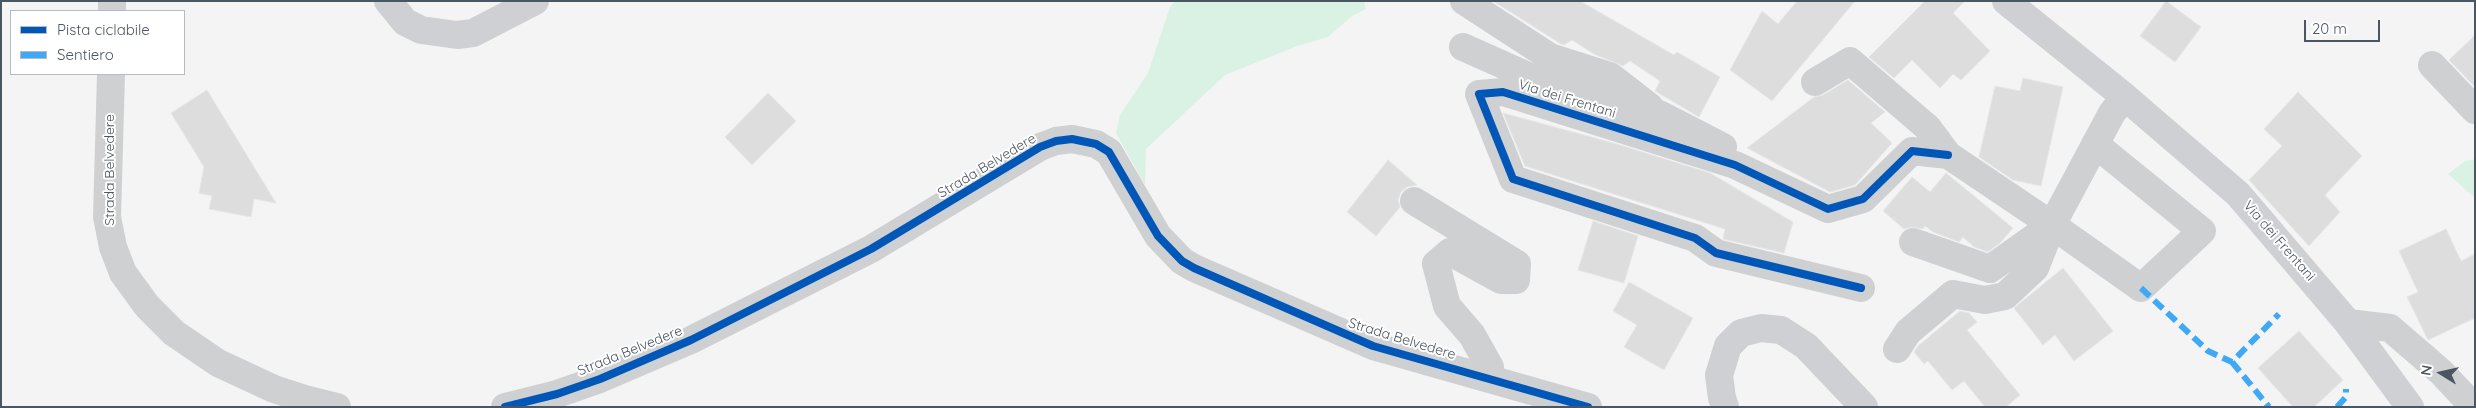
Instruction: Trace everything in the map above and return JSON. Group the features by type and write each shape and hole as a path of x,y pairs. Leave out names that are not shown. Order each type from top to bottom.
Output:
{"main road":[{"path":"388,1 405,22 421,30 438,34 457,35 473,33 535,1"},
{"name":"Via dei Frentani","path":"2006,1 2125,97 2238,194 2348,323 2410,407"},
{"path":"1725,407 1719,375 1728,346 1741,333 1761,328 1781,330 1806,346 1864,407"}],"street":[{"name":"Via dei Frentani","path":"1464,1 1550,57 1610,76 1659,114 1726,148 1735,164"},
{"name":"Via dei Frentani","path":"1464,47 1546,84 1659,114"},
{"name":"Via dei Frentani","path":"1814,82 1850,61 1928,128 1948,154 2141,288 2202,231 2095,144"},
{"path":"2432,66 2475,110"},
{"name":"Strada Belvedere","path":"111,75 107,217 112,247 123,273 147,306 189,345 218,363 274,389 305,400 337,407"},
{"name":"Via dei Frentani","path":"1861,288 1716,254 1695,238 1514,178 1479,94 1502,92 1735,164 1828,209 1863,199 1912,151 1948,154"},
{"path":"1897,349 1908,332 1953,294 1985,300 2005,296 2035,268 2052,225 2112,113 2125,97"},
{"name":"Strada Belvedere","path":"505,407 557,394 600,379 690,340 871,249 1040,147 1056,141 1072,139 1096,144 1109,152 1143,215 1158,236 1182,261 1348,337 1373,346 1588,407"},
{"path":"1414,201 1517,264 1516,280 1501,280 1450,252 1436,264 1447,306 1472,335 1490,366 1491,379"},
{"path":"1913,242 1990,268 2052,225"},
{"path":"2348,323 2390,328 2441,372 2474,407"}],"green space":[{"path":"1175,1 1364,1 1366,9 1352,16 1328,37 1297,46 1225,75 1146,149 1145,185 1116,133 1120,115 1148,73 1170,7"},
{"path":"2475,159 2475,198 2448,174 2465,161"}],"building":[{"path":"1493,1 1580,1 1674,55 1677,52 1720,77 1699,117 1655,91 1660,81 1630,61 1623,66 1594,54 1572,40 1564,45 1561,44"},
{"path":"1797,1 1855,1 1772,101 1730,70 1762,11 1778,24"},
{"path":"1925,1 1965,1 1953,13 1990,51 1961,80 1953,74 1940,88 1912,60 1894,78 1869,57"},
{"path":"2166,1 2201,27 2175,62 2140,36"},
{"path":"2475,35 2475,87 2449,60"},
{"path":"2023,78 2063,87 2041,186 2013,180 1979,157 1995,86 2020,91"},
{"path":"1848,80 1885,112 1871,123 1892,143 1855,185 1830,192 1747,148 1814,97 1823,95"},
{"path":"207,90 276,203 254,199 251,217 209,209 212,196 199,193 204,167 171,113"},
{"path":"2298,92 2362,156 2325,195 2340,212 2309,246 2249,180 2282,146 2264,129"},
{"path":"768,93 796,121 752,165 725,137"},
{"path":"1503,113 1617,144 1710,173 1793,222 1784,253 1723,239 1725,229 1525,166"},
{"path":"1388,160 1417,185 1407,187 1401,192 1398,200 1400,207 1376,236 1347,212"},
{"path":"1946,173 2013,228 2000,243 1988,252 1974,247 1963,237 1959,242 1933,232 1925,226 1923,229 1911,227 1904,229 1883,211 1912,177 1930,192"},
{"path":"1593,221 1638,236 1624,283 1578,270"},
{"path":"2446,229 2461,261 2475,254 2475,318 2428,340 2407,297 2418,292 2399,251"},
{"path":"2063,268 2113,331 2074,361 2055,335 2043,345 2014,308"},
{"path":"1629,282 1693,318 1664,370 1624,347 1637,325 1613,311"},
{"path":"1960,311 1969,313 1977,322 1967,330 2020,395 2006,407 1985,407 1964,381 1952,390 1928,361 1924,364 1914,352 1918,346"},
{"path":"2299,331 2343,380 2314,407 2293,407 2258,368"}],"marked path":[{"path":"2141,288 2208,351 2232,362 2279,314"},
{"path":"2232,362 2269,407"},
{"path":"2337,407 2346,397 2346,389"}],"cycle path":[{"path":"1861,288 1716,253 1695,238 1513,179 1479,94 1503,92 1735,165 1828,209 1863,199 1912,151 1948,155"},
{"path":"505,407 557,394 600,379 691,340 871,249 1040,147 1056,141 1072,139 1096,144 1109,152 1158,236 1182,261 1194,268 1373,346 1588,407"}]}
